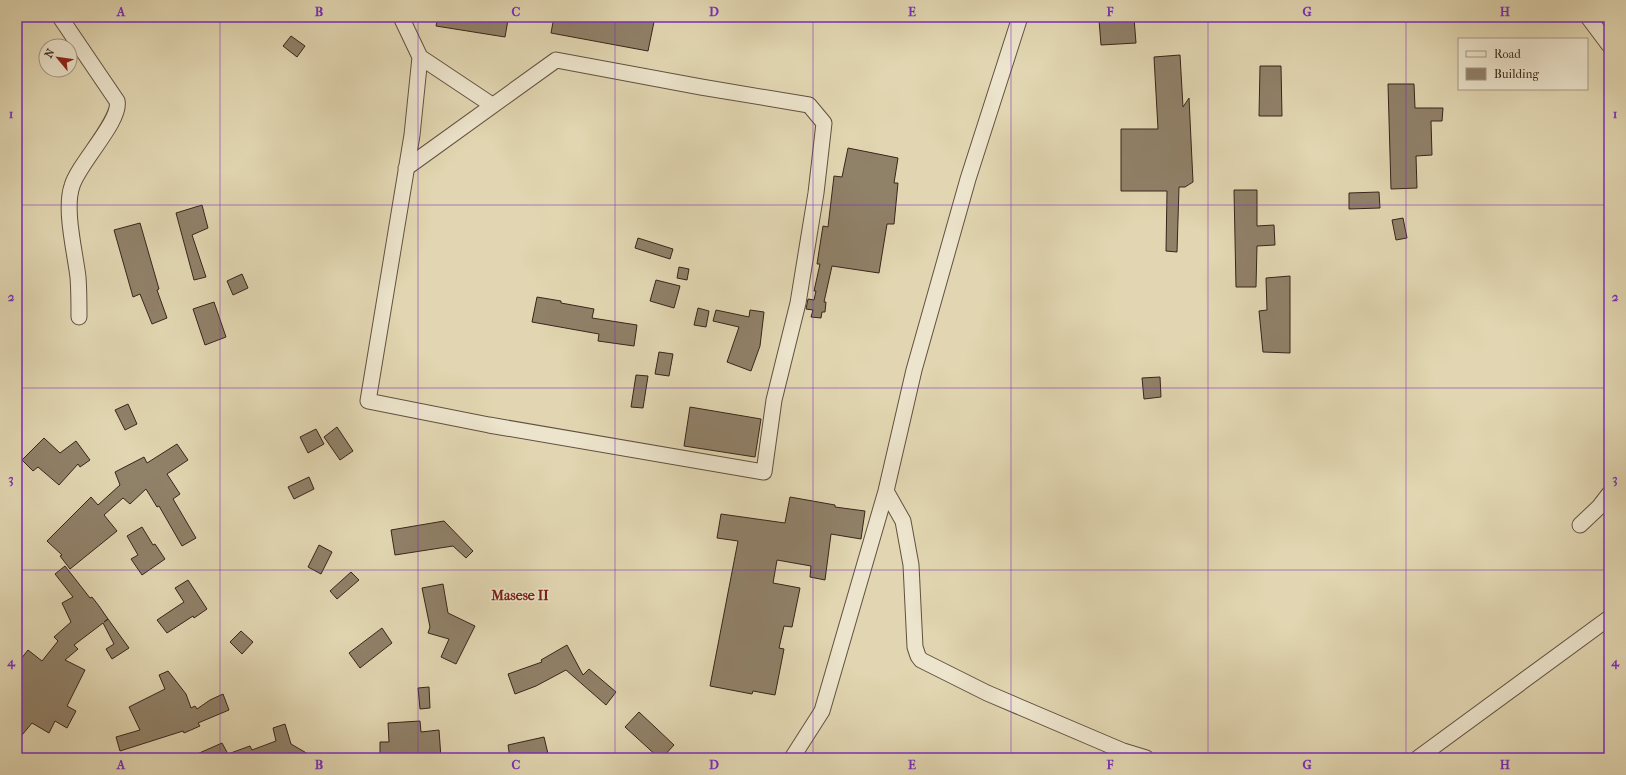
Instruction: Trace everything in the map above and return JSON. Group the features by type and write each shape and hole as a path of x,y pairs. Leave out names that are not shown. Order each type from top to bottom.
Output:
{"street":[{"path":"60,17 113,95 118,106 113,120 76,175 71,186 71,220 78,278 79,317"},
{"path":"400,17 420,56 492,105"},
{"path":"792,758 822,711 886,491 916,362 968,179 1020,17"},
{"path":"1588,17 1609,45"},
{"path":"406,168 556,60 809,105 824,124 816,193 798,303 774,400 764,472 490,425 368,401 406,168 412,135 420,56"},
{"path":"886,491 903,521 912,565 915,647 921,660 987,693 1123,751 1146,758"},
{"path":"1580,525 1599,507 1609,494"},
{"path":"1418,758 1609,618"}],"building":[{"path":"438,17 487,17 508,20 505,37 436,26"},
{"path":"554,17 655,17 648,51 551,33"},
{"path":"1134,18 1136,43 1101,45 1099,20"},
{"path":"291,36 305,46 297,57 283,46"},
{"path":"1180,55 1183,107 1189,98 1193,182 1185,187 1179,187 1177,252 1166,251 1167,191 1121,191 1121,129 1158,129 1154,57"},
{"path":"1260,66 1281,66 1282,116 1259,116"},
{"path":"1388,84 1414,84 1415,108 1443,108 1442,121 1431,121 1432,155 1416,156 1417,188 1391,189"},
{"path":"848,148 898,158 894,183 898,183 894,224 887,224 879,273 832,266 824,302 826,302 825,312 822,312 821,318 811,317 813,310 806,309 808,299 814,300 816,291 814,291 820,264 817,264 823,226 828,227 834,176 842,177"},
{"path":"1234,190 1257,190 1257,226 1274,225 1275,245 1257,246 1256,287 1236,287"},
{"path":"1379,192 1380,208 1349,209 1349,193"},
{"path":"202,205 208,228 192,235 206,277 194,280 176,213"},
{"path":"1403,218 1407,238 1396,240 1392,220"},
{"path":"140,223 159,289 157,290 167,318 152,324 140,294 133,297 114,230"},
{"path":"638,238 673,249 670,259 635,248"},
{"path":"679,267 689,269 687,280 677,278"},
{"path":"242,274 248,288 233,295 227,281"},
{"path":"1290,276 1290,353 1263,352 1259,311 1267,310 1266,278"},
{"path":"656,280 680,286 674,308 650,301"},
{"path":"537,297 594,309 592,318 637,325 634,346 598,341 599,334 532,322"},
{"path":"214,302 226,337 205,345 193,309"},
{"path":"698,308 709,311 706,327 694,325"},
{"path":"716,310 749,317 750,310 764,312 760,346 751,371 727,362 739,327 713,321"},
{"path":"659,352 673,354 669,376 655,374"},
{"path":"636,375 648,376 643,408 631,407"},
{"path":"1160,377 1161,397 1144,399 1142,378"},
{"path":"128,404 137,424 125,430 115,410"},
{"path":"690,407 761,419 755,457 684,446"},
{"path":"337,427 353,451 340,460 324,437"},
{"path":"316,429 324,444 308,453 300,437"},
{"path":"44,438 60,453 76,441 90,460 80,467 78,464 59,485 38,467 33,471 22,460"},
{"path":"177,444 188,460 167,474 180,494 173,499 196,538 182,546 159,506 157,507 146,489 130,504 123,498 104,515 117,531 70,569 60,556 62,555 47,541 91,497 98,505 120,485 115,472 144,457 147,463"},
{"path":"309,477 314,489 294,499 288,487"},
{"path":"790,497 835,505 835,507 865,511 861,539 831,534 825,580 810,577 811,566 777,560 773,583 800,588 792,627 784,626 779,648 784,649 775,695 753,691 752,694 710,686 738,541 717,538 721,514 785,523"},
{"path":"444,521 473,551 466,558 453,546 395,555 391,530"},
{"path":"142,527 153,545 155,544 165,559 142,575 131,559 138,555 127,536"},
{"path":"319,545 332,552 321,574 308,567"},
{"path":"65,566 90,598 92,597 129,648 112,659 106,649 114,644 103,623 74,645 78,649 65,660 85,670 67,706 76,711 67,728 55,721 49,733 32,723 17,741 17,664 28,650 42,661 58,641 54,637 71,622 62,603 73,597 55,574"},
{"path":"351,572 359,580 337,599 330,591"},
{"path":"188,580 207,609 194,618 193,616 167,633 157,620 184,602 175,588"},
{"path":"443,584 448,613 475,626 456,664 441,657 449,639 428,633 430,627 422,588"},
{"path":"382,628 392,643 360,668 349,653"},
{"path":"241,631 253,642 242,654 230,642"},
{"path":"567,645 583,675 589,669 616,692 606,705 566,670 536,686 515,694 508,674 542,662 541,660"},
{"path":"168,671 186,694 191,708 195,706 197,709 210,700 223,694 229,710 198,723 200,726 184,733 183,731 120,751 116,737 140,730 129,707 165,689 159,675"},
{"path":"429,687 430,708 420,709 418,688"},
{"path":"639,712 674,745 662,758 659,758 625,727"},
{"path":"420,721 421,732 439,730 441,758 426,758 426,754 393,756 393,754 380,754 380,742 389,742 388,723"},
{"path":"285,724 291,744 315,758 188,758 222,743 228,754 250,746 252,750 276,741 273,728"},
{"path":"544,737 549,758 510,758 508,745"}],"district":[{"name":"Masese II","path":"520,595"}]}
